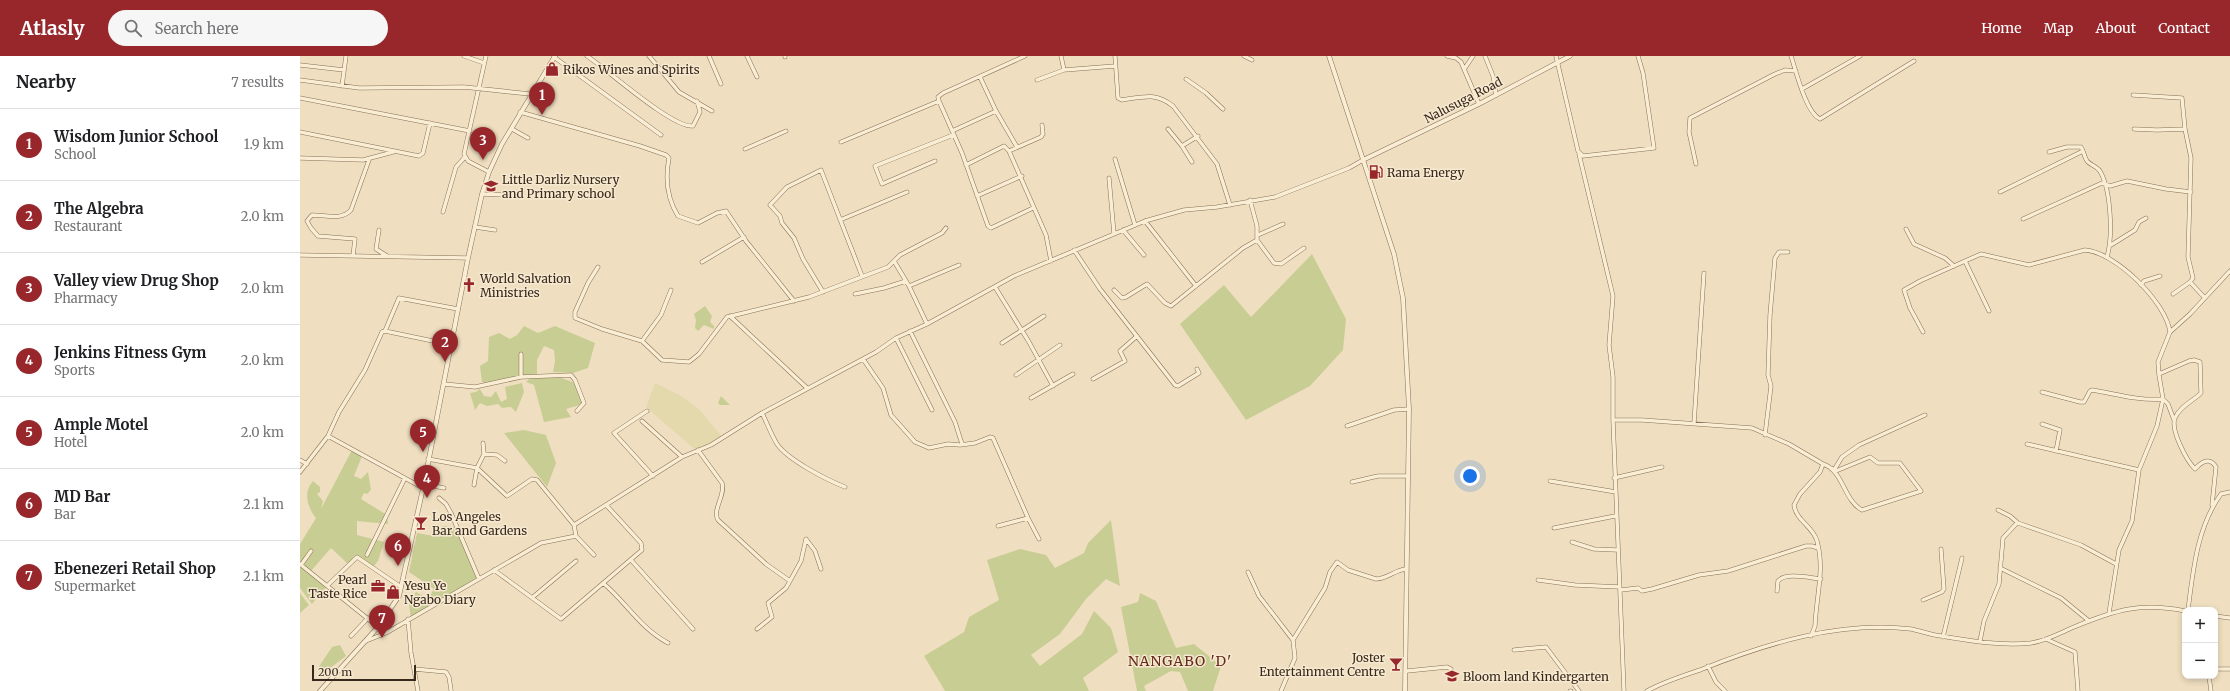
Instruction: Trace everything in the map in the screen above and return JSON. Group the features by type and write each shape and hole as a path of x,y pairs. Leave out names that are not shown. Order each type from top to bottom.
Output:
{"street":[{"path":"342,86 346,56"},
{"path":"464,56 484,63"},
{"path":"443,212 456,167 465,157 486,56"},
{"path":"587,56 660,111 686,125 693,126 700,112 697,101"},
{"path":"648,56 674,87 712,111"},
{"path":"709,56 721,84"},
{"path":"747,56 757,78"},
{"path":"1025,56 939,95 939,102 966,165 987,224 991,228 1033,208"},
{"path":"1061,56 1064,70"},
{"path":"1115,56 1118,98 1122,100 1155,96 1164,99 1181,114 1217,164 1230,205"},
{"path":"1244,56 1252,60"},
{"path":"1328,56 1394,254 1400,280 1405,326 1409,409 1406,569 1407,671 1405,691"},
{"path":"1447,56 1456,58 1465,68 1479,104"},
{"path":"1465,68 1473,56"},
{"path":"1486,56 1496,95"},
{"path":"1556,56 1571,126 1580,154 1613,296 1609,346 1612,377 1614,478 1616,492 1617,550 1621,588 1624,691"},
{"name":"Nalusuga Road","path":"1363,160 1479,104 1529,76 1557,64 1570,56"},
{"path":"1580,154 1583,156 1654,148 1643,73 1638,56"},
{"path":"1791,56 1802,89 1815,116 1823,119 1914,62"},
{"path":"1802,89 1860,56"},
{"path":"320,691 378,627 395,603 401,587 482,194 489,172 530,94 554,57 661,135"},
{"path":"300,65 344,70"},
{"path":"1037,80 1064,70 1115,66"},
{"path":"1696,164 1689,132 1690,118 1775,74 1785,70 1796,71"},
{"path":"980,77 996,111 1017,147"},
{"path":"1186,79 1206,93 1223,109"},
{"path":"300,80 342,86 464,87 530,94"},
{"path":"2132,96 2182,98 2185,128 2191,158 2188,257 2192,278 2190,282 2173,294"},
{"path":"300,98 470,131"},
{"path":"841,142 939,102"},
{"path":"936,161 882,184 875,166 953,133 996,111"},
{"path":"520,112 640,146 669,158 667,169 669,194 678,216 698,223 717,213 726,211 744,237 794,301"},
{"path":"300,132 421,155 430,124"},
{"path":"1009,151 1043,135 1042,125"},
{"path":"2134,129 2156,130 2185,128"},
{"path":"512,129 528,138"},
{"path":"1168,129 1182,146 1192,162"},
{"path":"744,148 786,131"},
{"path":"1182,146 1198,136"},
{"path":"966,165 1004,146 1009,151 1022,176 1033,208 1049,246 1051,261"},
{"path":"2049,152 2071,147 2081,147 2087,161 2098,169 2105,183 2109,198 2111,245 2107,258"},
{"path":"300,158 369,160 394,151"},
{"path":"2000,192 2083,151"},
{"path":"465,157 489,172"},
{"path":"1115,159 1135,225"},
{"path":"353,256 357,241 355,239 318,236 307,221 312,215 340,217 348,214 351,210 369,160"},
{"path":"574,525 607,506 682,457 711,445 762,413 862,359 896,338 927,324 994,287 1074,250 1145,221 1176,212 1275,197 1363,160"},
{"path":"823,292 803,259 794,238 770,204 787,187 798,183 822,170 862,276"},
{"path":"976,196 1022,176"},
{"path":"1109,178 1114,234"},
{"path":"2105,183 2110,186 2127,181 2166,189 2191,192"},
{"path":"2023,219 2105,183"},
{"path":"840,220 907,192"},
{"path":"482,194 505,195"},
{"path":"1114,290 1122,298 1147,284 1165,304 1171,306 1243,248 1257,240 1258,235 1250,200"},
{"path":"2111,245 2136,230 2139,222 2146,218"},
{"path":"1145,221 1196,286"},
{"path":"1258,235 1283,224"},
{"path":"475,227 495,230"},
{"path":"598,267 588,283 575,312 575,318 602,329 642,341 662,360 689,362 699,354 726,318 823,292 888,267 900,255 942,233 946,228"},
{"path":"1906,229 1914,244 1945,258 1954,266"},
{"path":"379,230 376,249 388,256"},
{"path":"1123,230 1144,255"},
{"path":"702,262 744,237"},
{"path":"1257,240 1276,264 1281,264 1304,248"},
{"path":"1074,250 1100,289 1175,385 1178,386 1198,371 1202,377"},
{"path":"1923,332 1905,297 1904,290 1965,261 1985,254 2029,265 2085,250 2094,251 2128,271 2158,307 2170,332"},
{"path":"1765,435 1771,386 1768,375 1770,315 1775,258 1779,252 1788,252"},
{"path":"300,256 468,258"},
{"path":"894,261 909,286 927,324"},
{"path":"1965,261 1989,312"},
{"path":"909,286 958,265"},
{"path":"2109,613 2120,545 2132,521 2140,470 2157,426 2163,399 2159,374 2161,351 2174,327 2190,314 2204,297 2230,271"},
{"path":"1694,423 1704,273"},
{"path":"2141,285 2144,281 2160,276"},
{"path":"855,294 884,288 906,281"},
{"path":"2190,282 2204,297"},
{"path":"994,287 1022,330 1053,386"},
{"path":"642,341 661,316 671,290"},
{"path":"385,332 396,301 401,297 458,309"},
{"path":"730,316 807,388"},
{"path":"1002,343 1044,316"},
{"path":"2168,326 2174,327"},
{"path":"910,331 955,422 962,444"},
{"path":"300,472 328,436 339,412 365,370 382,332 452,345"},
{"path":"1093,379 1125,361 1120,351 1137,336"},
{"path":"896,338 932,410"},
{"path":"1016,375 1060,345"},
{"path":"521,354 521,377"},
{"path":"862,359 883,388 891,415 915,442 929,448 948,444 975,443 990,437 993,438 1028,518 1039,539"},
{"path":"2159,374 2189,361 2194,360 2200,362 2201,393 2178,413 2174,421"},
{"path":"1031,398 1073,374"},
{"path":"444,384 474,387 521,377 571,375 575,380 584,403 577,411"},
{"path":"2042,392 2080,402 2084,402 2092,390 2115,396 2148,400 2163,399 2168,404 2180,444 2191,465 2195,469 2200,463 2207,460 2211,461 2216,468 2212,505 2204,525 2187,607"},
{"path":"1347,426 1394,410 1409,409"},
{"path":"647,411 614,433 653,476"},
{"path":"762,413 774,438 783,450 827,480 845,487"},
{"path":"1833,469 1842,457 1859,445 1925,415"},
{"path":"1613,420 1694,423 1745,427 1789,444 1833,469 1856,504 1862,510 1921,491 1900,463 1878,463 1870,457 1847,468 1833,469"},
{"path":"642,421 682,457"},
{"path":"2042,424 2060,430 2056,451"},
{"path":"328,436 405,478 423,486 444,488"},
{"path":"474,485 477,468 484,454 483,443"},
{"path":"2027,444 2140,470"},
{"path":"698,450 724,488 716,513 718,520 766,564 790,581"},
{"path":"484,454 497,455 505,462"},
{"path":"428,459 477,468 507,496 532,479 537,480 574,525 576,536 594,555"},
{"path":"300,460 307,464"},
{"path":"1811,636 1815,626 1821,579 1821,561 1814,533 1799,518 1794,505 1800,494 1820,472 1823,464"},
{"path":"1614,478 1662,467"},
{"path":"1352,482 1378,476 1408,476"},
{"path":"367,555 405,478"},
{"path":"1550,481 1616,492"},
{"path":"2214,492 2221,494 2230,492"},
{"path":"2212,505 2221,494"},
{"path":"439,498 446,504 451,513 479,579"},
{"path":"494,570 533,597 561,619 642,550 642,546 607,506"},
{"path":"1998,510 2010,516 2017,523 2081,545 2116,564"},
{"path":"1554,528 1616,516"},
{"path":"998,526 1028,518"},
{"path":"1980,641 1984,621 1997,591 2003,538 2017,523"},
{"path":"366,641 381,635 541,543 576,536"},
{"path":"757,629 771,619 772,615 768,603 786,588 801,561 806,539 815,551 821,569"},
{"path":"1572,542 1594,549 1617,550"},
{"path":"1538,580 1574,585 1638,588 1642,591 1699,575 1728,571 1806,546 1818,548"},
{"path":"1923,600 1942,592 1944,589 1941,549"},
{"path":"311,551 301,564 378,627"},
{"path":"328,586 357,557 401,587"},
{"path":"1943,636 1962,558"},
{"path":"631,560 693,629"},
{"path":"533,597 576,561"},
{"path":"1293,640 1325,588 1330,572 1337,562 1348,570 1376,580 1381,579 1398,569 1406,569"},
{"path":"2000,568 2060,598 2089,621"},
{"path":"1248,572 1259,596 1293,640 1295,658 1280,691"},
{"path":"1777,591 1778,581 1781,578 1802,577 1821,579"},
{"path":"603,583 636,619 654,635 668,643"},
{"path":"1647,691 1708,666 1791,638 1811,636 1831,630 1871,627 1909,629 1943,636 1980,641 2023,643 2046,639 2109,613 2148,607 2182,610"},
{"path":"2218,616 2230,618"},
{"path":"351,636 368,618"},
{"path":"408,619 418,691"},
{"path":"2046,639 2075,653 2078,691"},
{"path":"1514,650 1546,647 1579,691"},
{"path":"1708,666 1716,682 1725,691"},
{"path":"1407,671 1447,667 1451,669"},
{"path":"414,669 446,672 450,677 451,690"},
{"path":"2218,669 2230,669"},
{"path":"2209,679 2211,691"}],"shaded area":[{"path":"655,383 681,396 700,410 723,438 698,452 646,407"}],"green space":[{"path":"1312,254 1346,319 1343,350 1310,386 1246,420 1180,324 1224,285 1251,317"},
{"path":"705,306 712,316 710,322 714,326 714,329 704,325 698,331 695,328 696,320 694,314"},
{"path":"524,326 538,333 555,326 595,343 588,368 573,373 553,372 555,361 554,350 544,346 537,360 537,375 486,384 482,382 480,366 488,361 489,337 499,333 510,339 517,335"},
{"path":"556,376 575,383 583,404 566,409 571,417 544,422 534,385 526,382 530,378"},
{"path":"522,383 524,392 516,412 511,407 502,408 498,404 487,406 480,403 475,410 470,393 476,392 480,389 484,396 491,397 496,391 501,402 507,399 505,387"},
{"path":"721,396 730,405 720,405 718,403"},
{"path":"524,430 546,435 556,463 547,487 504,433"},
{"path":"352,450 362,456 354,476 361,479 368,472 371,490 367,494 364,493 361,499 387,515 388,524 357,521 357,535 384,542 378,561 373,567 355,555 348,564 331,548 311,571 300,563 300,544 316,518 308,504 308,490 313,481 320,487 320,492 317,494 323,501 321,509"},
{"path":"1111,520 1120,586 1106,579 1086,599 1060,634 1031,655 1040,666 1082,634 1094,611 1111,628 1118,652 1083,678 1089,691 945,691 924,656 964,632 969,617 999,600 987,560 1020,549 1046,555 1055,568 1084,553 1088,543"},
{"path":"442,526 456,527 479,580 411,619 409,604 416,592 428,599 434,589 409,572 417,533 440,537"},
{"path":"300,566 326,587 312,604 300,588"},
{"path":"300,593 309,605 300,613"},
{"path":"1140,593 1156,601 1176,648 1194,644 1221,666 1213,691 1188,691 1180,672 1171,671 1144,686 1146,691 1137,691 1121,607 1138,602"},
{"path":"340,645 346,656 321,675 318,668 332,647"}],"place":[{"name":"Rikos Wines and Spirits","path":"552,69"},
{"name":"Wisdom Junior School","path":"542,115"},
{"name":"Valley view Drug Shop","path":"483,160"},
{"name":"Rama Energy","path":"1376,172"},
{"name":"Little Darliz Nursery and Primary school","path":"491,186"},
{"name":"World Salvation Ministries","path":"469,285"},
{"name":"The Algebra","path":"445,362"},
{"name":"Ample Motel","path":"423,452"},
{"name":"Jenkins Fitness Gym","path":"427,498"},
{"name":"Los Angeles Bar and Gardens","path":"421,523"},
{"name":"MD Bar","path":"398,566"},
{"name":"Pearl Taste Rice","path":"378,586"},
{"name":"Yesu Ye Ngabo Diary","path":"393,592"},
{"name":"Ebenezeri Retail Shop","path":"382,638"},
{"name":"Joster Entertainment Centre","path":"1396,664"},
{"name":"Bloom land Kindergarten","path":"1452,676"}],"district":[{"name":"NANGABO 'D'","path":"1180,661"}]}
